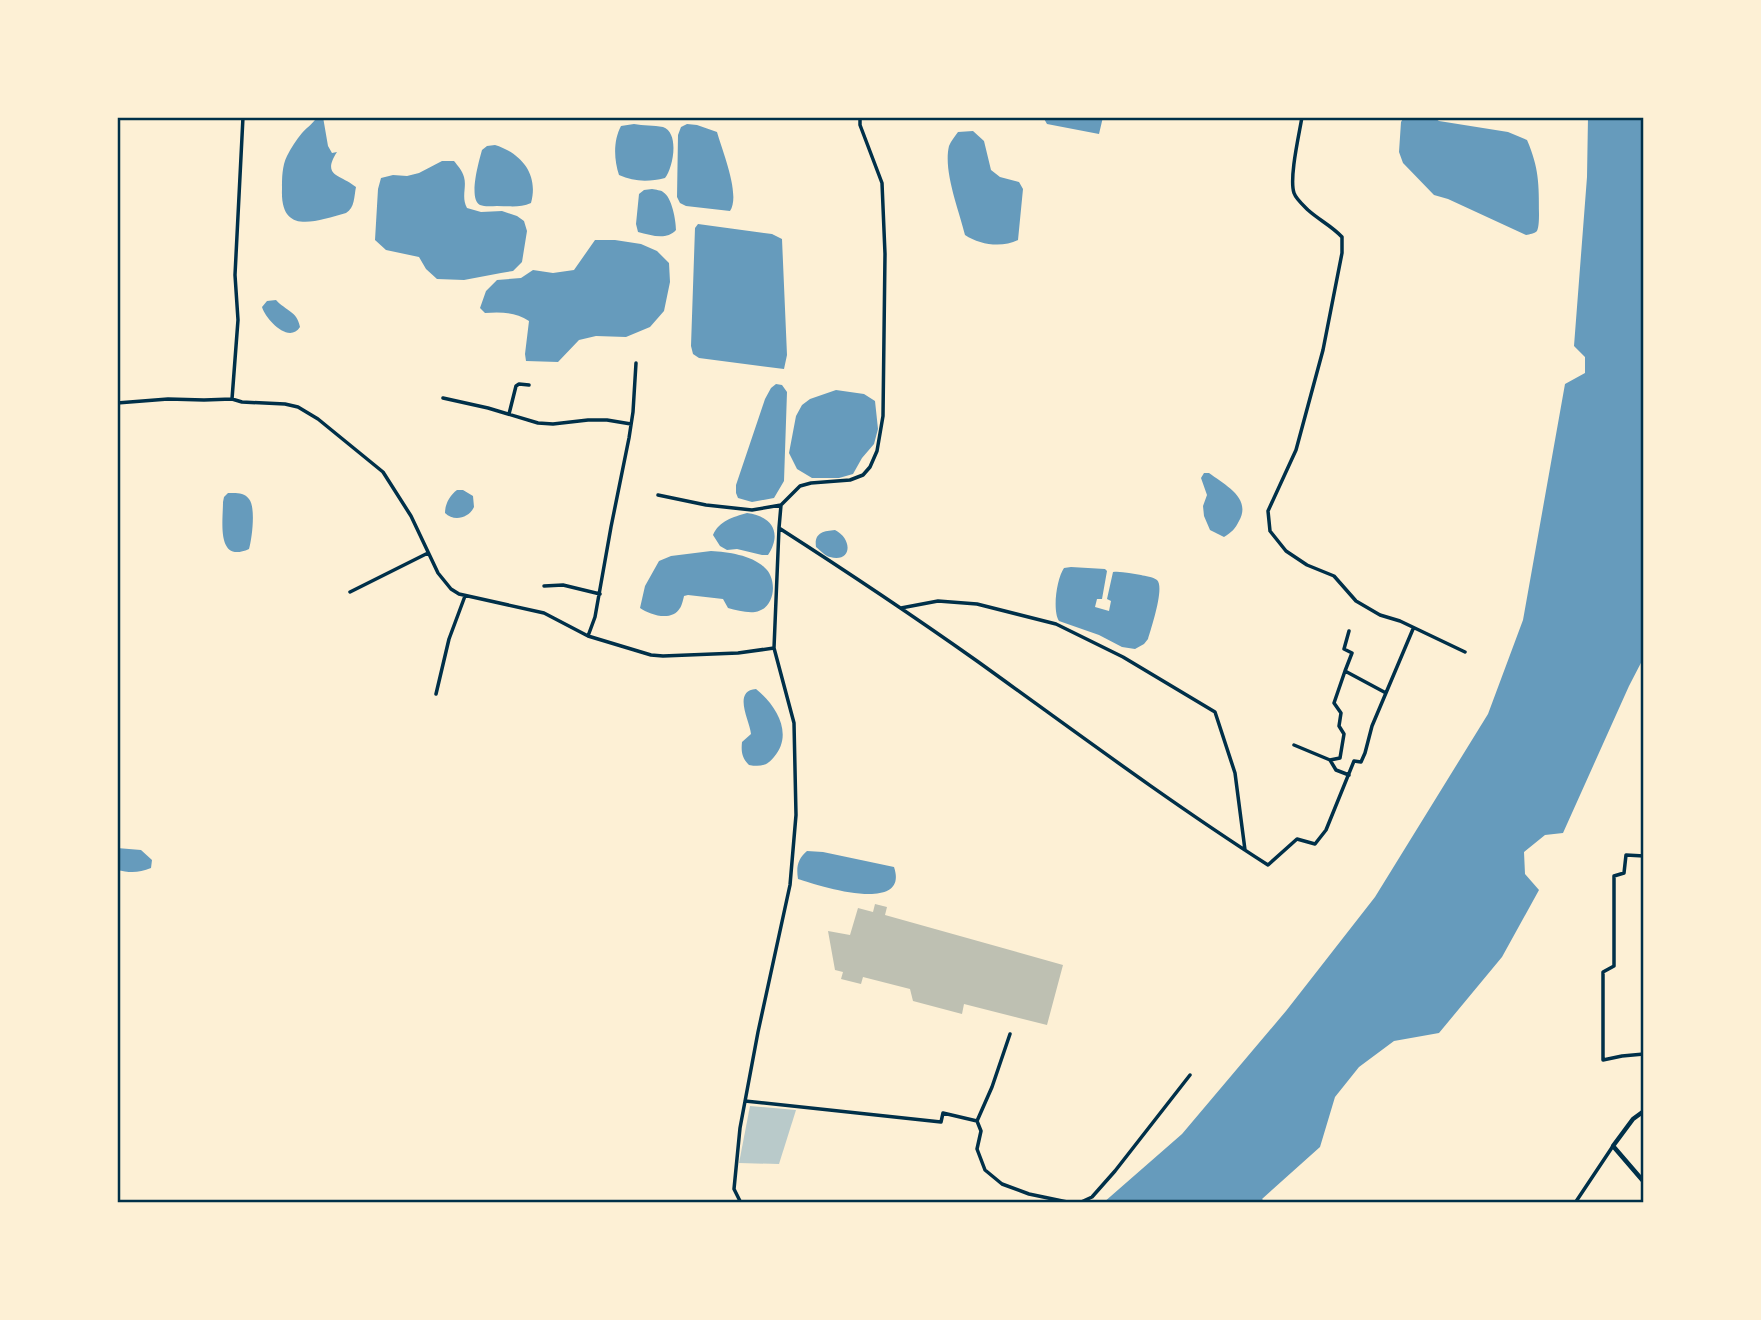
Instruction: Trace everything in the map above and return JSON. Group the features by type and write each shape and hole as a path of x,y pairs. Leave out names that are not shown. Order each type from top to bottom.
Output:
{"street":[{"path":"232,399 238,320 235,275 243,117"},
{"path":"659,495 726,508 752,510 781,505 800,486 850,480 863,475 870,467 877,451 883,415 885,254 882,183 860,125 860,117"},
{"path":"1302,117 1294,173 1294,195 1311,213 1334,228 1342,237 1342,253 1323,349 1296,450 1268,511 1270,531 1286,551 1307,565 1334,576 1356,601 1380,615 1400,621 1465,652"},
{"path":"588,636 600,594 631,424 636,363"},
{"path":"509,414 516,386 529,384"},
{"path":"117,403 168,398 232,399 298,407 318,419 383,472 411,516 438,573 450,589 464,596 544,613 588,636 639,652 663,656 738,653 774,648"},
{"path":"443,398 543,424 607,420 631,424"},
{"path":"741,1203 734,1189 740,1128 790,885 796,816 794,723 774,648 781,505"},
{"path":"779,528 1268,864 1297,839 1315,844 1326,830 1354,761 1361,762 1365,753 1372,726 1413,629"},
{"path":"350,592 428,553"},
{"path":"544,586 563,585 600,594"},
{"path":"436,694 449,639 464,596"},
{"path":"899,608 938,601 977,604 1056,624 1123,657 1215,712 1235,773 1245,850"},
{"path":"1294,745 1330,760 1340,758 1345,734 1339,726 1341,713 1334,703 1352,653 1344,649 1349,631"},
{"path":"1345,671 1386,693"},
{"path":"1330,760 1336,770 1349,775"},
{"path":"1644,856 1626,855 1624,873 1614,876 1614,967 1603,972 1603,1060 1644,1054"},
{"path":"1010,1034 977,1121 981,1131 977,1149 985,1170 1002,1184 1029,1194 1072,1203"},
{"path":"1079,1203 1092,1197 1115,1171 1190,1075"},
{"path":"745,1101 941,1122 943,1113 977,1121"},
{"path":"1575,1203 1633,1119 1644,1111"},
{"path":"1613,1146 1644,1182"}],"shaded area":[{"path":"750,1106 796,1110 779,1164 739,1163"}],"water":[{"path":"317,117 323,117 328,146 332,153 337,152 331,166 332,171 356,187 353,205 346,213 302,222 287,214 283,204 283,168 294,144"},
{"path":"1043,117 1103,117 1099,134 1047,124"},
{"path":"1404,117 1433,117 1439,121 1508,132 1527,140 1538,176 1537,231 1526,235 1434,195 1403,163 1399,152 1401,122"},
{"path":"1588,117 1644,117 1644,657 1563,833 1545,835 1524,852 1525,874 1539,890 1502,957 1439,1033 1394,1041 1359,1067 1335,1097 1320,1147 1262,1199 1266,1203 1103,1203 1182,1134 1286,1011 1375,897 1488,714 1523,620 1565,384 1585,373 1585,357 1574,346 1587,177"},
{"path":"634,124 663,127 672,136 672,159 665,178 642,181 619,175 615,157 617,138 621,126"},
{"path":"687,124 717,132 732,184 733,204 730,211 686,206 680,203 677,197 678,135 681,127"},
{"path":"973,131 984,141 991,170 1000,177 1019,182 1023,189 1018,240 991,244 965,235 950,179 948,156 949,146 958,132"},
{"path":"495,145 513,153 526,166 532,183 531,203 519,206 486,206 477,201 475,179 482,150"},
{"path":"442,161 454,161 462,172 467,208 481,212 502,211 524,221 527,231 522,262 513,271 464,280 437,279 426,269 419,257 386,250 375,240 381,178 419,173"},
{"path":"652,189 663,192 671,204 676,230 668,235 638,232 636,224 639,194"},
{"path":"698,224 772,234 782,239 787,355 784,369 699,358 693,354 691,346 695,228"},
{"path":"595,240 641,244 657,251 669,263 670,282 664,311 650,327 626,337 596,336 579,340 558,362 526,361 529,321 508,313 485,313 480,308 486,291 497,280 521,278 533,270 553,273 574,270"},
{"path":"276,300 296,318 300,327 295,332 284,332 273,324 264,312 262,307 267,301"},
{"path":"776,384 782,385 787,392 784,481 774,498 752,502 738,498 736,485 765,399"},
{"path":"836,390 864,394 875,401 878,429 874,444 853,474 839,478 812,478 797,469 789,453 796,416 802,405 810,399"},
{"path":"1204,473 1209,473 1229,487 1242,505 1238,524 1224,537 1210,530 1204,516 1203,506 1207,495 1201,478"},
{"path":"457,490 463,490 473,496 474,507 469,514 461,518 445,513 448,500"},
{"path":"228,493 245,495 251,503 253,516 249,549 238,552 231,551 226,546 224,538 223,502"},
{"path":"747,513 763,518 772,526 774,539 768,555 737,549 727,550 720,546 713,535 723,523"},
{"path":"835,530 847,544 848,549 843,557 828,556 816,547 816,539 820,534"},
{"path":"711,551 746,557 764,567 771,578 773,593 762,610 745,612 728,608 723,599 688,595 684,596 680,608 672,615 655,615 640,608 645,586 659,561 671,556"},
{"path":"1064,568 1107,571 1102,599 1097,599 1095,607 1109,611 1111,601 1107,599 1113,572 1157,580 1157,608 1144,644 1135,649 1122,647 1099,635 1059,621 1056,609 1057,586"},
{"path":"756,689 776,711 782,730 780,748 766,764 757,766 749,765 743,757 742,749 742,742 751,734 744,707 745,695"},
{"path":"117,848 141,850 152,860 151,868 134,872 117,870"},
{"path":"807,851 894,867 895,882 889,890 876,894 860,894 798,879 798,863"}],"building":[{"path":"875,904 887,907 885,915 1063,965 1047,1025 964,1004 962,1014 913,1001 910,989 863,977 861,984 841,979 843,972 835,970 828,931 850,935 858,908 873,912"}]}
